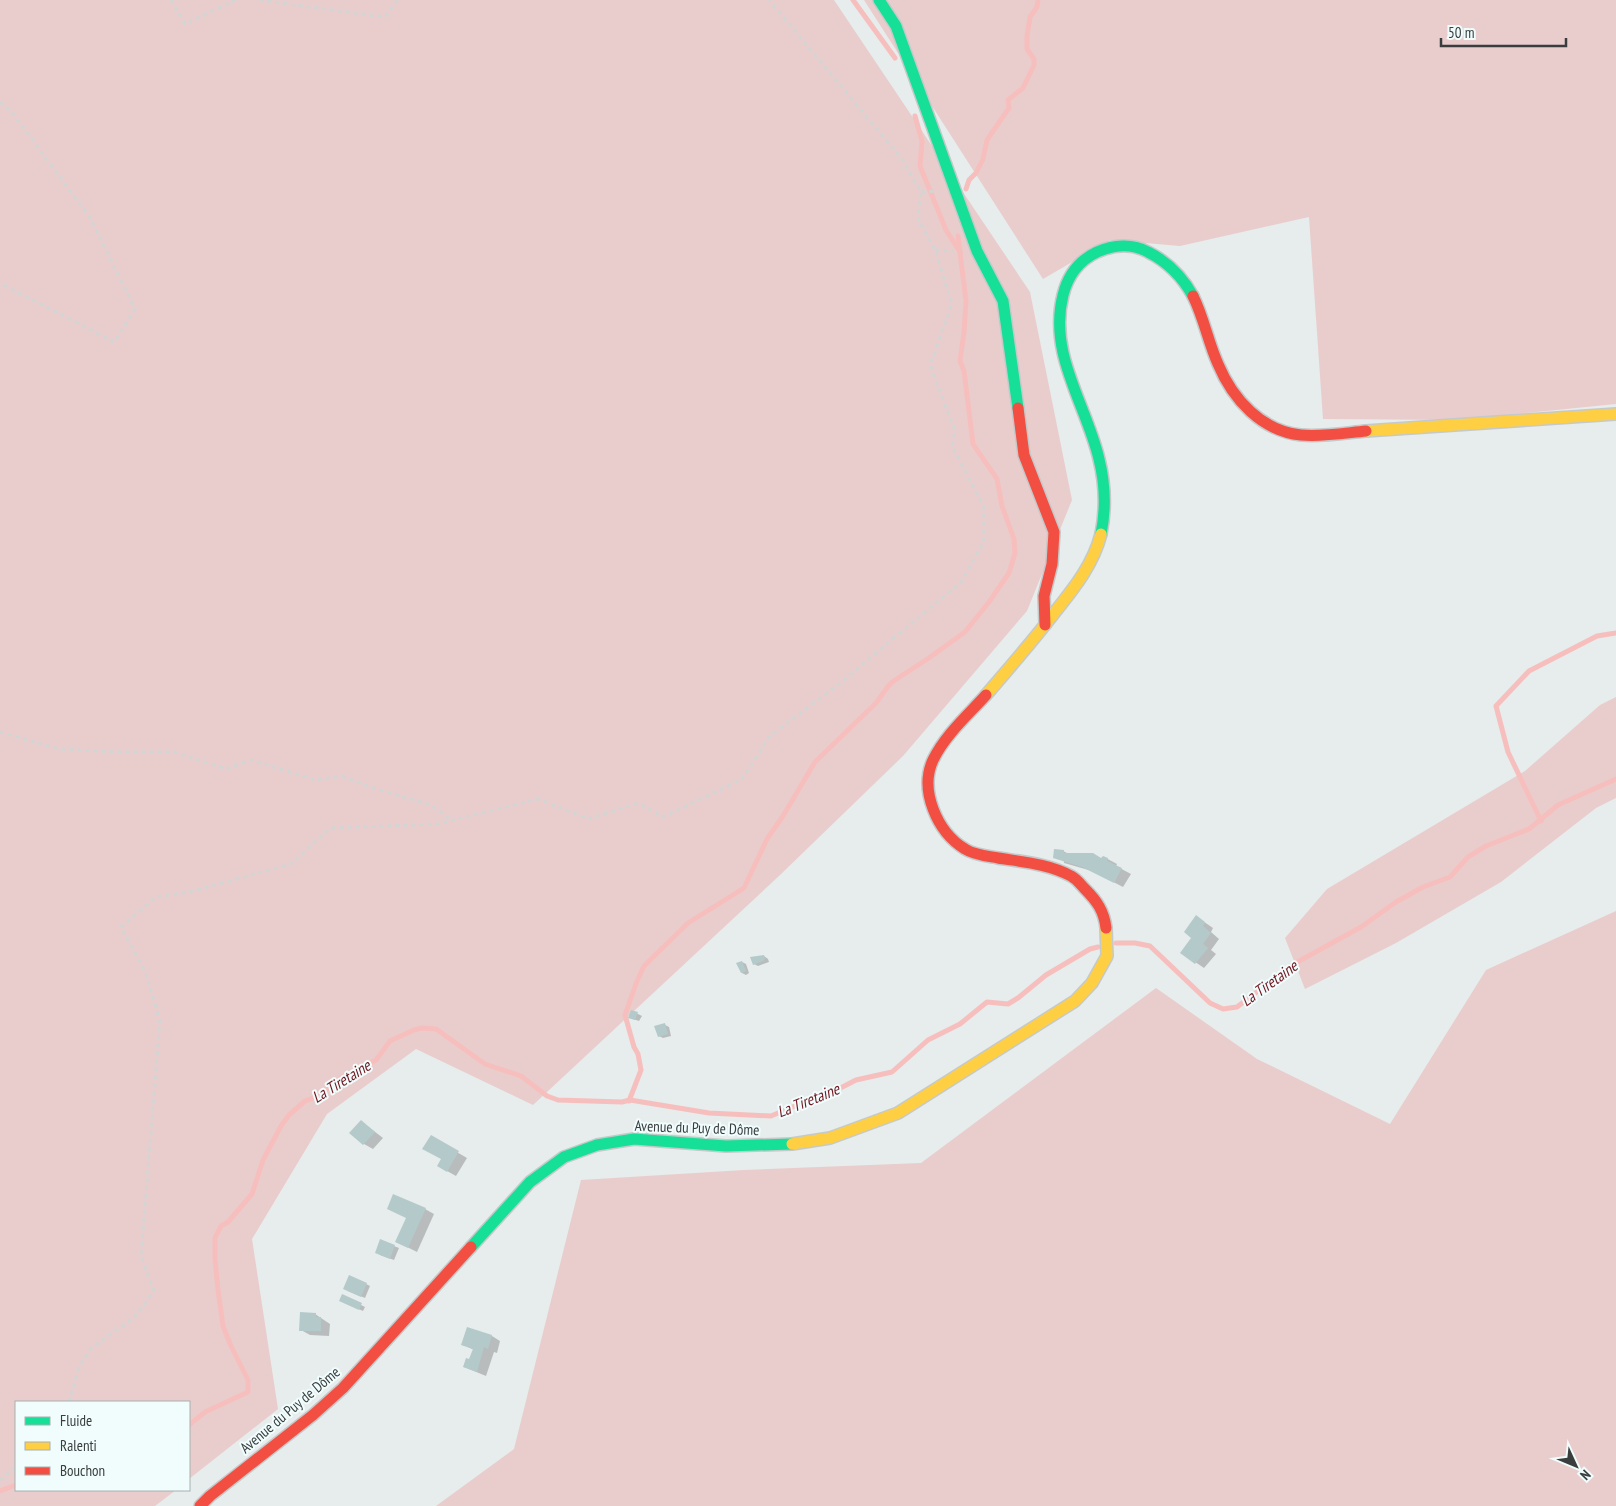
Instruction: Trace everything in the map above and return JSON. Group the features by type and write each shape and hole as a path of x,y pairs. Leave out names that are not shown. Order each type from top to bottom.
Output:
{"main road":[{"path":"879,0 896,26 946,159 977,251 1003,300 1024,454 1054,532 1052,564 1044,596 1045,626"},
{"path":"1045,626 1085,573 1096,548 1104,517 1104,480 1097,449 1063,356 1060,322 1064,291 1075,269 1096,252 1120,245 1141,248 1164,258 1183,278 1198,304 1218,365 1234,395 1252,415 1271,427 1300,435 1328,434 1616,414"},
{"name":"Avenue du Puy de Dôme","path":"200,1506 210,1496 313,1415 342,1388 530,1182 564,1157 597,1145 634,1139 726,1146 782,1145 830,1138 898,1112 1045,1022 1075,1001 1092,983 1106,956 1107,937 1104,914 1090,894 1073,877 1047,866 985,856 965,849 944,830 933,812 928,787 932,762 939,750 1045,626"}],"path":[{"path":"170,0 185,24 236,0"},
{"path":"259,0 385,17 398,0"},
{"path":"69,1401 79,1367 92,1348 133,1319 154,1290 141,1256 160,1021 146,973 120,927 156,897 189,892 291,864 330,828 438,824 538,800 588,819 639,803 663,817 742,779 770,736 839,684 961,582 984,541 984,507 952,446 955,430 930,365 952,304 935,250 918,218 921,192 902,159 770,0"},
{"path":"0,102 11,111 91,219 135,309 114,342 0,283"},
{"path":"935,250 943,251"},
{"path":"0,732 59,749 175,752 226,769 251,760 316,780 342,776 376,789 431,805 452,820"},
{"path":"0,1480 15,1468"}],"shaded area":[{"path":"0,0 834,0 1030,292 1072,500 1027,611 903,756 780,875 533,1105 416,1049 327,1114 252,1239 278,1409 190,1478 190,1401 15,1401 15,1491 175,1491 155,1506 0,1506"},
{"path":"864,0 1616,0 1616,404 1456,420 1323,419 1309,217 1180,246 1110,240 1043,279"},
{"path":"1616,697 1616,798 1596,808 1501,882 1396,943 1305,989 1285,938 1327,889 1525,771 1600,705"},
{"path":"1616,911 1616,1506 436,1506 514,1449 581,1180 744,1170 921,1163 1156,988 1257,1059 1390,1124 1486,970"}],"building":[{"path":"1054,849 1064,850 1064,853 1093,853 1101,858 1103,856 1108,858 1107,861 1122,868 1114,883 1082,867 1053,858"},
{"path":"1196,915 1205,922 1203,926 1211,933 1203,944 1208,948 1195,964 1180,953 1191,938 1184,932"},
{"path":"764,955 765,960 753,965 750,957"},
{"path":"742,961 746,971 741,973 736,963"},
{"path":"631,1010 638,1012 635,1020 628,1018"},
{"path":"665,1023 668,1034 658,1037 654,1026"},
{"path":"361,1120 375,1132 363,1145 349,1133"},
{"path":"431,1135 459,1151 447,1172 437,1166 441,1159 422,1149"},
{"path":"393,1194 426,1208 408,1248 395,1242 406,1218 387,1209"},
{"path":"380,1239 395,1245 390,1259 375,1253"},
{"path":"349,1275 367,1283 361,1297 343,1289"},
{"path":"342,1294 362,1303 359,1310 339,1301"},
{"path":"300,1312 316,1313 316,1317 321,1317 321,1331 299,1331"},
{"path":"467,1327 492,1335 488,1349 484,1347 477,1372 463,1367 466,1358 469,1359 473,1349 461,1345"}],"waterway":[{"path":"853,0 895,58"},
{"path":"966,189 969,180 976,173 983,159 987,140 1009,108 1008,100 1023,88 1034,65 1034,59 1027,49 1027,36 1030,17 1037,7 1038,0"},
{"path":"915,116 922,141 920,166 946,230 960,252"},
{"path":"629,1101 641,1070 638,1054 634,1047 625,1015 644,966 688,923 744,888 767,839 815,762 876,703 889,685 965,632 1009,573 1015,553 1014,539 1002,506 997,479 973,444 964,371 960,361 966,301 958,236"},
{"path":"1541,821 1508,752 1496,706 1529,671 1597,636 1616,633"},
{"name":"La Tiretaine","path":"1116,943 1135,943 1150,946 1210,1003 1223,1009 1237,1007 1292,965 1361,927 1396,902 1423,887 1450,877 1468,857 1486,846 1529,829 1558,805 1616,779"},
{"name":"La Tiretaine","path":"190,1424 205,1412 248,1392 248,1380 223,1326 215,1259 215,1238 221,1226 228,1222 252,1194 263,1160 289,1115 305,1101 318,1096 341,1078 376,1060 390,1041 414,1030 422,1028 436,1029 485,1064 521,1076 547,1096 558,1100 622,1102 630,1100 709,1113 771,1116 807,1101 825,1096 856,1080 892,1072 928,1040 960,1024 987,1002 1008,1004 1046,975 1090,949 1098,947"},
{"name":"La Tiretaine","path":"0,1491 15,1485"}],"traffic: fast":[{"path":"879,0 896,26 977,251 1003,301 1018,408"},
{"path":"1101,534 1104,506 1101,468 1093,439 1070,378 1060,338 1060,317 1065,288 1075,269 1090,256 1109,248 1129,246 1142,249 1162,260 1179,276 1193,296"},
{"path":"471,1247 530,1182 564,1157 597,1145 634,1139 726,1146 792,1144"}],"traffic: slow":[{"path":"1366,431 1616,414"},
{"path":"986,695 1076,585 1093,556 1101,534"},
{"path":"792,1144 830,1138 898,1113 1075,1001 1092,983 1107,956 1106,928"}],"traffic: jam":[{"path":"1193,296 1224,377 1250,412 1274,427 1301,435 1366,431"},
{"path":"1018,408 1024,455 1054,532 1052,564 1044,596 1045,625"},
{"path":"986,695 950,734 933,760 928,784 933,809 939,821 955,842 972,853 1045,866 1073,877 1089,893 1102,911 1106,928"},
{"path":"200,1506 210,1496 313,1415 343,1388 471,1247"}]}
